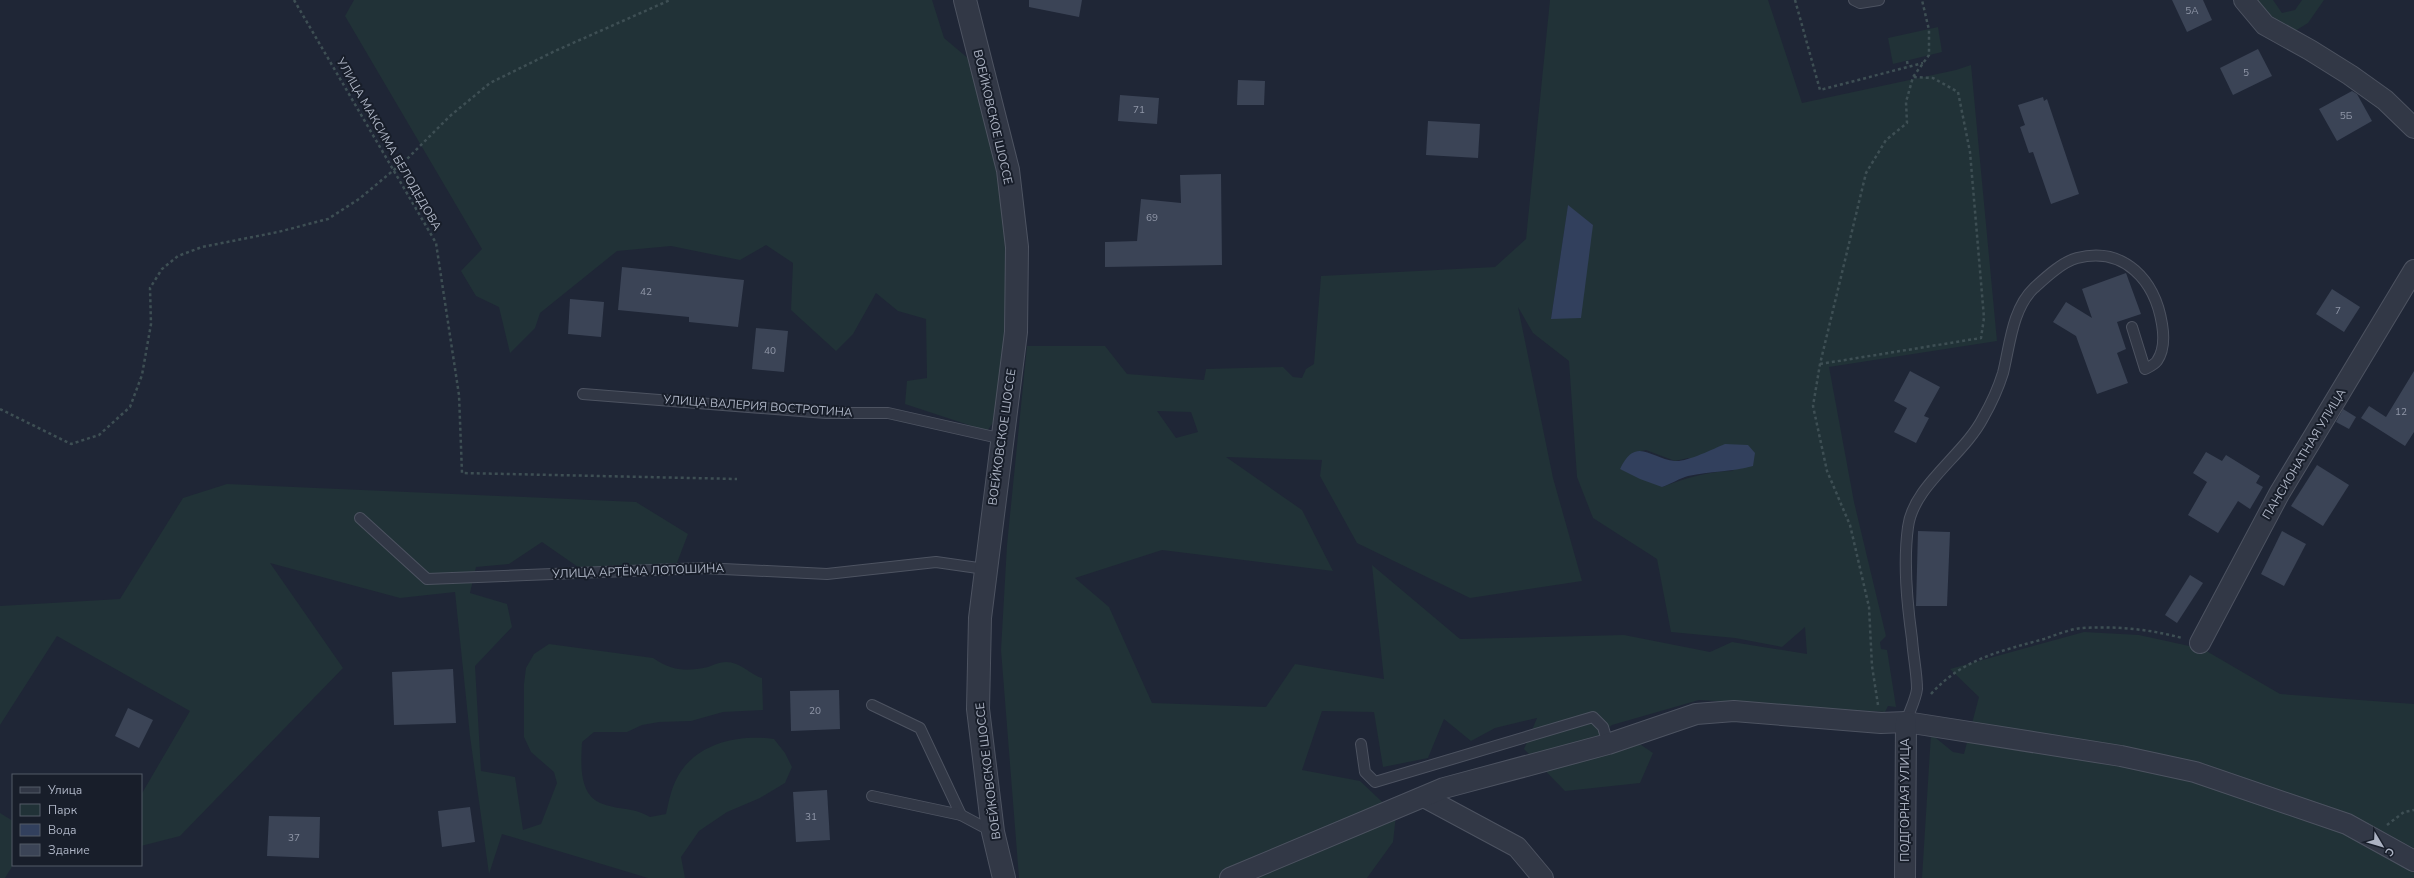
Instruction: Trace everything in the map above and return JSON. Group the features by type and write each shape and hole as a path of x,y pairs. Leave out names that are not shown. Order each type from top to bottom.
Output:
{"street":[{"name":"ВОЕЙКОВСКОЕ ШОССЕ","path":"965,0 1008,170 1017,247 1016,332 980,618 978,709 993,832 1004,878"},
{"path":"2244,0 2266,25 2350,75 2385,100 2414,128"},
{"name":"ПАНСИОНАТНАЯ УЛИЦА","path":"2200,643 2279,494 2414,270"},
{"path":"1230,878 1444,788 1608,744 1696,714 1734,711 1882,723 1906,722 2121,756 2194,772 2347,824 2414,861"},
{"name":"ПОДГОРНАЯ УЛИЦА","path":"1905,878 1906,722"},
{"path":"1424,797 1517,847 1543,878"}],"lane":[{"path":"1854,0 1860,3 1879,0"},
{"path":"1906,722 1917,690 1906,570 1908,527 1911,512 1924,491 1976,433 1990,406 2002,374 2017,316 2032,290 2054,271 2077,258 2117,258 2136,270 2149,285 2160,310 2164,333 2162,352 2156,362 2145,369 2132,327"},
{"name":"УЛИЦА ВАЛЕРИЯ ВОСТРОТИНА","path":"584,394 826,413 888,413 1002,439"},
{"name":"УЛИЦА АРТЁМА ЛОТОШИНА","path":"360,518 427,578 703,568 827,574 936,562 985,569"},
{"path":"872,705 920,728 961,815"},
{"path":"1361,744 1365,772 1375,782 1593,717 1603,727 1608,744"},
{"path":"872,796 961,815 993,832"}],"path":[{"name":"УЛИЦА МАКСИМА БЕЛОДЕДОВА","path":"294,0 436,243 459,395 462,473 737,479"},
{"path":"0,409 41,427 71,444 99,435 130,407 142,375 151,324 150,288 162,269 178,256 202,247 278,232 328,219 359,199 407,159 450,116 490,83 555,51 670,0"},
{"path":"1795,0 1820,90 1923,63"},
{"path":"1882,723 1872,666 1869,607 1850,525 1827,471 1813,406 1820,364 1866,173 1886,140 1908,123 1906,102 1913,77 1929,55 1929,30 1922,0"},
{"path":"1907,61 1908,67"},
{"path":"1820,364 1980,338 1984,318 1970,152 1958,92 1933,78 1913,77"},
{"path":"1926,699 1942,682 1983,656 2080,628 2119,627 2160,632 2200,643"},
{"path":"2372,837 2404,812 2414,810"}],"green space":[{"path":"354,0 932,0 944,38 970,60 996,157 1011,294 996,419 987,431 905,404 907,381 927,378 926,319 898,311 876,293 853,334 836,351 791,310 793,263 766,245 740,260 671,246 617,251 540,313 535,328 510,353 499,307 476,296 461,271 482,249 345,16"},
{"path":"1550,0 1768,0 1802,103 1956,70 1971,65 1997,341 1829,367 1854,502 1886,636 1880,642 1881,649 1887,650 1896,707 1888,706 1885,712 1699,700 1612,725 1599,736 1622,732 1653,753 1640,783 1565,791 1524,749 1537,718 1495,728 1471,741 1444,719 1428,758 1383,767 1374,712 1322,711 1302,770 1360,781 1396,815 1393,842 1367,878 1019,878 1001,650 1007,545 1027,346 1105,346 1127,374 1204,380 1206,369 1283,367 1293,377 1302,378 1306,369 1314,364 1321,276 1495,267 1526,239","holes":["1568,206 1593,225 1551,319","1518,307 1533,333 1569,361 1577,477 1593,518 1657,559 1671,632 1735,638 1782,647 1805,627 1807,654 1732,642 1710,652 1624,635 1460,639 1372,565 1384,679 1295,664 1266,707 1152,703 1109,607 1075,578 1162,550 1333,571 1302,510 1226,457 1322,460 1320,476 1357,543 1470,598 1582,581 1553,478","1157,411 1191,412 1198,432 1176,438","1646,450 1675,461 1688,458 1734,471 1715,472 1662,487 1632,453"]},
{"path":"2254,0 2273,0 2282,13 2295,10 2302,0 2324,0 2308,23 2290,34 2271,21"},
{"path":"1938,27 1942,52 1893,64 1888,38"},
{"path":"227,484 636,502 688,534 675,568 637,573 578,567 542,542 509,564 476,567 470,593 507,604 512,627 475,666 481,771 515,777 523,830 541,824 557,783 554,772 531,752 524,737 524,684 526,668 534,654 549,644 653,658 667,666 686,670 700,669 721,662 726,662 741,666 762,678 763,710 723,712 691,721 659,722 642,725 627,732 594,732 582,742 581,759 585,786 589,794 595,800 610,806 637,811 650,817 666,814 677,778 685,766 695,756 706,749 719,744 747,738 774,739 785,753 792,767 785,783 760,798 727,812 699,831 681,857 685,878 648,878 502,834 489,874 470,736 455,592 400,598 270,563 343,668 180,836 142,846 142,793 190,711 57,636 0,725 0,606 120,599 183,498"},
{"path":"2084,632 2139,635 2203,649 2280,694 2414,704 2414,878 1922,878 1931,734 1953,752 1964,754 1979,697 1950,669"},
{"path":"0,813 12,820 12,866 5,878 0,878"}],"water":[{"path":"1568,205 1593,225 1581,318 1551,319"},
{"path":"1725,444 1748,445 1755,453 1753,466 1688,476 1662,487 1640,479 1620,469 1632,453 1638,451 1666,459 1680,461 1700,455"}],"building":[{"path":"1029,0 1082,0 1079,17 1029,7"},
{"path":"2172,0 2203,0 2212,20 2187,32"},
{"path":"2258,49 2272,76 2233,95 2220,68"},
{"path":"1238,80 1265,81 1264,105 1237,105"},
{"path":"2352,91 2357,94 2372,121 2337,141 2319,109"},
{"path":"1120,95 1159,98 1157,124 1118,121"},
{"path":"2043,97 2044,101 2047,99 2079,194 2051,204 2033,152 2029,153 2020,127 2025,125 2018,105"},
{"path":"1428,121 1480,124 1478,158 1426,155"},
{"path":"1221,174 1222,265 1105,267 1105,242 1137,241 1141,199 1181,203 1180,175"},
{"path":"622,267 744,280 738,327 689,322 689,317 618,310"},
{"path":"2126,273 2141,314 2117,322 2126,349 2117,353 2128,383 2097,394 2076,336 2053,322 2066,302 2092,318 2082,289"},
{"path":"2332,289 2360,307 2344,332 2316,314"},
{"path":"570,299 604,302 601,337 568,334"},
{"path":"756,328 788,331 784,372 752,369"},
{"path":"1910,371 1940,387 1924,416 1929,418 1916,443 1894,432 1907,408 1894,401"},
{"path":"2414,371 2414,432 2405,446 2361,418 2369,406 2386,417"},
{"path":"2343,409 2356,417 2349,429 2336,422"},
{"path":"2206,452 2222,461 2226,455 2260,476 2256,483 2263,487 2250,509 2238,501 2218,533 2188,515 2207,482 2193,473"},
{"path":"2317,465 2349,485 2323,526 2291,506"},
{"path":"1918,531 1950,532 1947,606 1916,606"},
{"path":"2282,531 2306,544 2284,586 2261,574"},
{"path":"2190,575 2203,583 2177,623 2165,615"},
{"path":"453,669 456,723 394,725 392,672"},
{"path":"839,690 840,729 791,731 790,691"},
{"path":"128,708 153,720 139,748 115,736"},
{"path":"827,790 830,840 796,842 793,792"},
{"path":"470,807 475,842 442,847 438,811"},
{"path":"269,816 320,817 319,858 267,856"}]}
